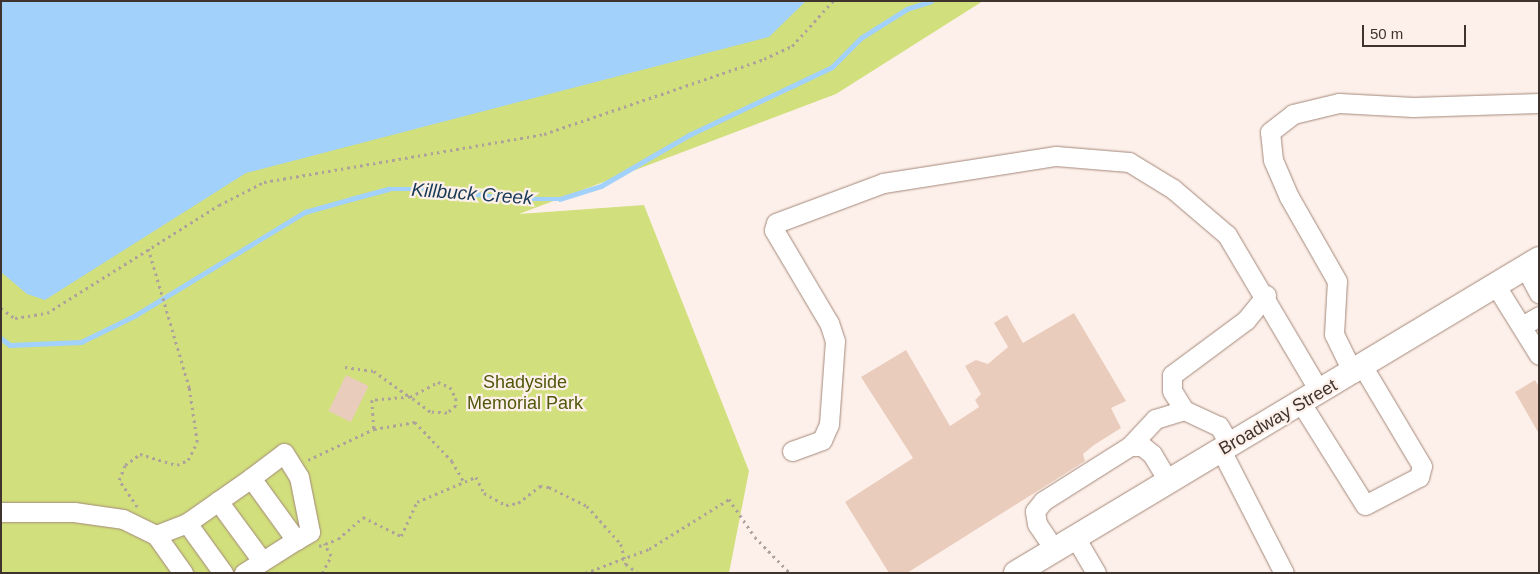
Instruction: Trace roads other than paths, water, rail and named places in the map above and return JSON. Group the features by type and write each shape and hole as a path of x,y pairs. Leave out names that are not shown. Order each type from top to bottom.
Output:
{"main road":[{"name":"Broadway Street","path":"1016,573 1225,447 1358,370 1532,263"}],"lane":[{"path":"792,451 822,440 829,424 834,341 829,323 774,230 776,223 883,183 1056,156 1129,162 1173,190 1227,235 1266,296 1310,398 1360,500 1372,504 1419,477 1422,466 1334,334 1337,281 1289,197 1272,160 1270,132 1293,114 1339,103 1413,107 1539,102"},
{"path":"1532,263 1539,293"},
{"path":"1496,286 1539,355"},
{"path":"1266,296 1246,320 1172,375 1172,391 1184,410 1219,426 1225,447 1284,573"},
{"path":"1522,326 1539,316"},
{"path":"1054,549 1037,524 1035,511 1043,500 1130,446 1155,419 1184,410"},
{"path":"1130,446 1142,446 1152,454 1168,481"},
{"path":"156,535 186,523 284,453 300,477 310,532 244,573"},
{"path":"251,478 296,540"},
{"path":"218,501 262,561"},
{"path":"1,512 74,512 123,519 156,535 183,573"},
{"path":"186,523 223,573"},
{"path":"1075,537 1096,573"}],"water":[{"path":"1,1 806,1 769,37 246,173 45,300 27,294 1,272"}],"waterway":[{"name":"Killbuck Creek","path":"1,338 10,345 81,342 136,315 305,212 389,189 441,189 511,199 560,199 601,186 689,135 832,67 861,38 907,9 931,1"}],"park label":[{"name":"Shadyside Memorial Park","path":"525,393"}]}
